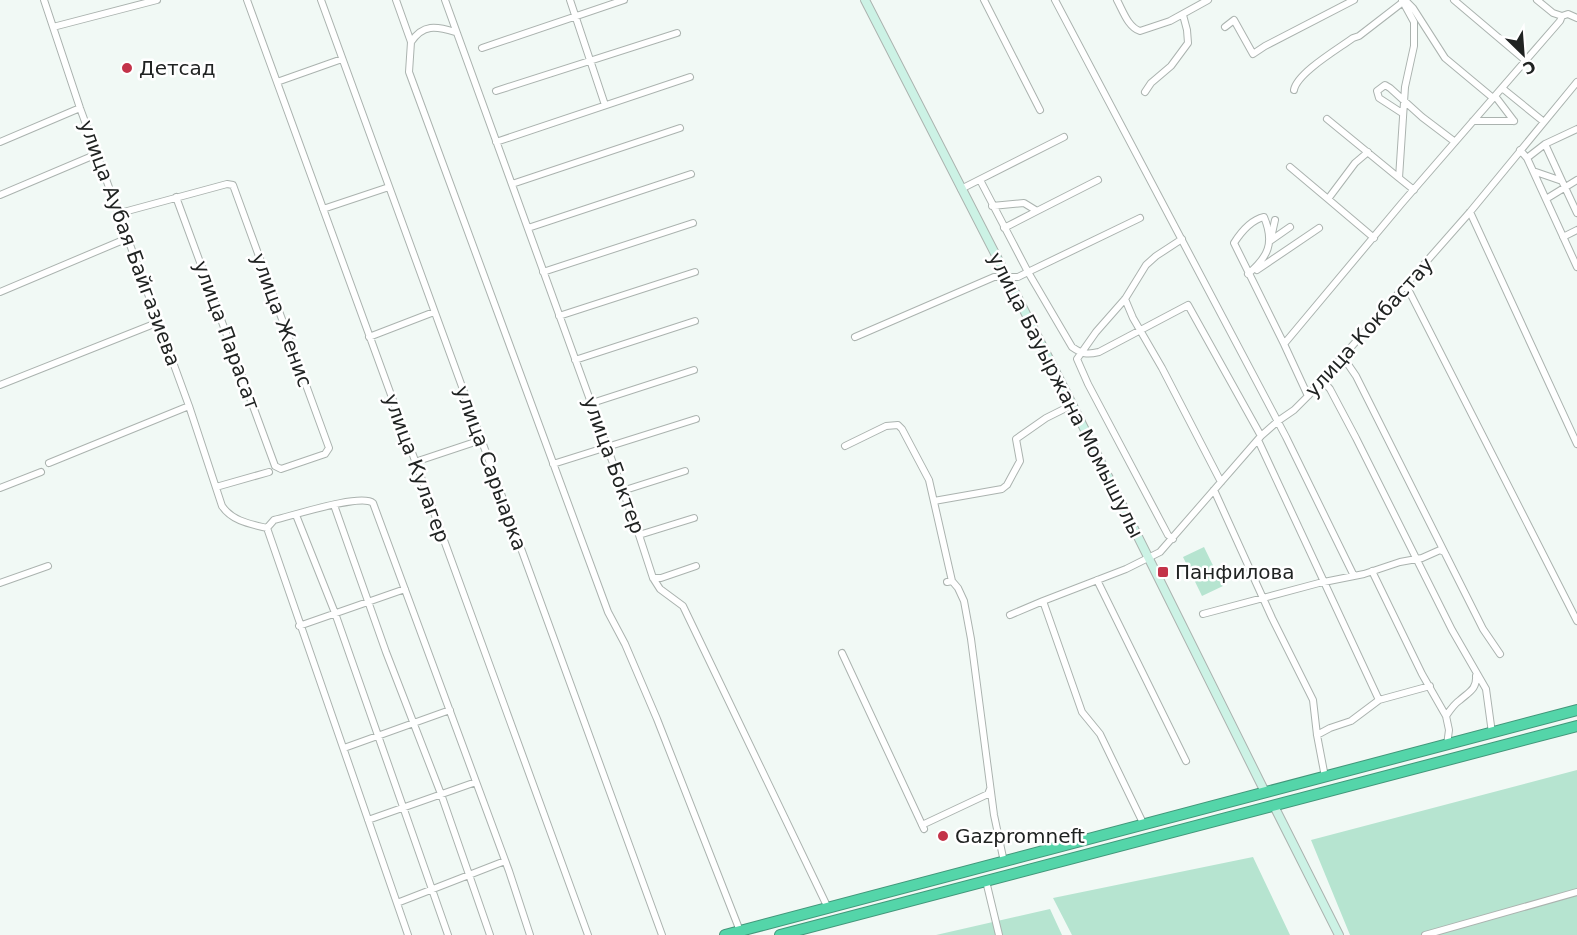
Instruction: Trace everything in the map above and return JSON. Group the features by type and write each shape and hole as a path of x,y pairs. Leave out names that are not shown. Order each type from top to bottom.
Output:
{"highway":[{"path":"725,935 1577,710"},
{"path":"780,935 1577,726"},
{"path":"885,893 889,907"}],"street":[{"name":"улица Аубая Байгазиева","path":"44,0 80,108 189,406 222,506 230,516 267,528"},
{"path":"53,27 157,0"},
{"name":"улица Кулагер","path":"247,0 588,935"},
{"name":"улица Сарыарка","path":"321,0 662,935"},
{"path":"396,0 411,42 409,72 553,464 608,612 625,644 657,719 740,931"},
{"name":"улица Боктер","path":"445,0 592,403 653,578 660,589 683,606 828,908"},
{"path":"570,0 605,105"},
{"path":"482,48 624,0"},
{"name":"улица Бауыржана Момышулы","path":"865,0 1072,405 1265,792"},
{"path":"984,0 1040,110"},
{"path":"1055,0 1278,421 1354,576"},
{"path":"1117,0 1136,30 1147,30 1183,15 1208,0"},
{"path":"1225,27 1234,20 1253,54 1354,0"},
{"path":"1454,0 1526,60"},
{"path":"1537,0 1553,13 1562,16 1568,14 1577,18"},
{"path":"1294,90 1297,80 1305,73 1359,36 1403,1"},
{"path":"1403,1 1413,8 1445,58 1494,97 1514,121 1473,121"},
{"path":"1399,178 1403,100 1414,46 1414,22 1403,1"},
{"path":"1145,92 1151,83 1171,66 1188,43 1183,15"},
{"path":"1284,344 1562,16"},
{"path":"411,42 418,33 428,28 455,32"},
{"path":"496,92 677,33"},
{"path":"277,82 342,59"},
{"path":"496,142 690,77"},
{"name":"улица Кокбастау","path":"1010,615 1148,559 1160,552 1259,438 1294,410 1343,357 1470,212 1577,82"},
{"path":"1402,113 1384,102 1377,95 1377,91 1385,85 1455,142"},
{"path":"1502,88 1544,122"},
{"path":"0,141 80,108"},
{"path":"1327,119 1414,190"},
{"path":"512,184 680,128"},
{"path":"1527,158 1545,144 1577,129"},
{"path":"961,189 1064,137"},
{"path":"1545,144 1577,213"},
{"path":"1520,150 1527,158 1577,267"},
{"path":"1328,199 1355,163 1368,152"},
{"path":"0,195 97,154"},
{"path":"1290,167 1374,238"},
{"path":"1533,171 1563,184"},
{"path":"528,228 692,174"},
{"path":"980,180 1028,272 1072,347 1080,353 1088,355 1099,352 1188,305 1259,438 1379,700"},
{"path":"1004,228 1098,180"},
{"path":"1546,199 1563,184 1577,180"},
{"name":"улица Женис","path":"177,197 227,184 232,185 329,448 326,454 281,469"},
{"path":"323,209 389,187"},
{"path":"120,213 177,197"},
{"name":"улица Парасат","path":"177,197 275,466 281,469"},
{"path":"992,206 1024,203 1037,211"},
{"path":"1470,212 1577,444"},
{"path":"1270,242 1264,217 1261,217 1248,225 1234,243 1308,396"},
{"path":"855,337 994,277 1018,277 1140,218"},
{"path":"1248,274 1267,254 1275,220"},
{"path":"543,272 693,223"},
{"path":"1270,242 1290,227"},
{"path":"1248,274 1275,259 1319,228"},
{"path":"1563,237 1577,230"},
{"path":"0,292 128,238"},
{"path":"1173,539 1168,535 1077,359 1125,299 1146,265 1182,239"},
{"path":"559,316 695,272"},
{"path":"1013,289 1018,277"},
{"path":"1406,285 1577,621"},
{"path":"1125,299 1221,482"},
{"path":"369,338 434,312"},
{"path":"575,360 695,321"},
{"path":"0,385 159,322"},
{"path":"1343,357 1356,376 1483,629 1500,654"},
{"path":"592,403 694,370"},
{"path":"1322,380 1330,389 1452,630 1486,689 1492,733"},
{"path":"934,501 1002,489 1020,461 1016,439 1046,418 1072,405"},
{"path":"49,463 189,406"},
{"path":"553,464 696,419"},
{"path":"845,446 886,426 898,425 929,480 950,581 958,588 968,620 991,789 1004,863"},
{"path":"415,462 481,440"},
{"path":"622,491 685,471"},
{"path":"0,488 41,472"},
{"path":"216,487 269,472"},
{"path":"1214,490 1272,618 1316,707 1317,735 1325,777"},
{"path":"408,935 267,528 274,520 362,499 373,503 530,935"},
{"path":"334,505 386,652 441,794 490,935"},
{"path":"296,515 335,613 448,935"},
{"path":"639,535 694,518"},
{"path":"1203,614 1418,559 1440,550 1444,552"},
{"path":"0,583 48,566"},
{"path":"653,578 662,578 696,566"},
{"path":"1372,571 1446,716 1449,730 1447,745"},
{"path":"1097,580 1185,761"},
{"path":"300,626 405,589"},
{"path":"1043,602 1082,712 1100,734 1144,825"},
{"path":"842,652 923,827 988,794 991,789"},
{"path":"1446,716 1455,704 1474,689 1477,684 1476,673"},
{"path":"1317,735 1350,721 1379,700 1430,686"},
{"path":"344,748 450,710"},
{"path":"368,820 476,782"},
{"path":"1274,806 1339,935"},
{"path":"397,903 505,861"},
{"path":"986,881 999,935"},
{"path":"1425,935 1577,892"}],"green space":[{"path":"1204,547 1223,586 1202,596 1183,557"},
{"path":"1577,770 1577,935 1350,935 1311,840"},
{"path":"1253,857 1290,935 1072,935 1053,898"},
{"path":"1050,909 1062,935 936,935"}],"place":[{"name":"Детсад","path":"127,68"},
{"name":"Панфилова","path":"1163,572"},
{"name":"Gazpromneft","path":"943,836"}]}
